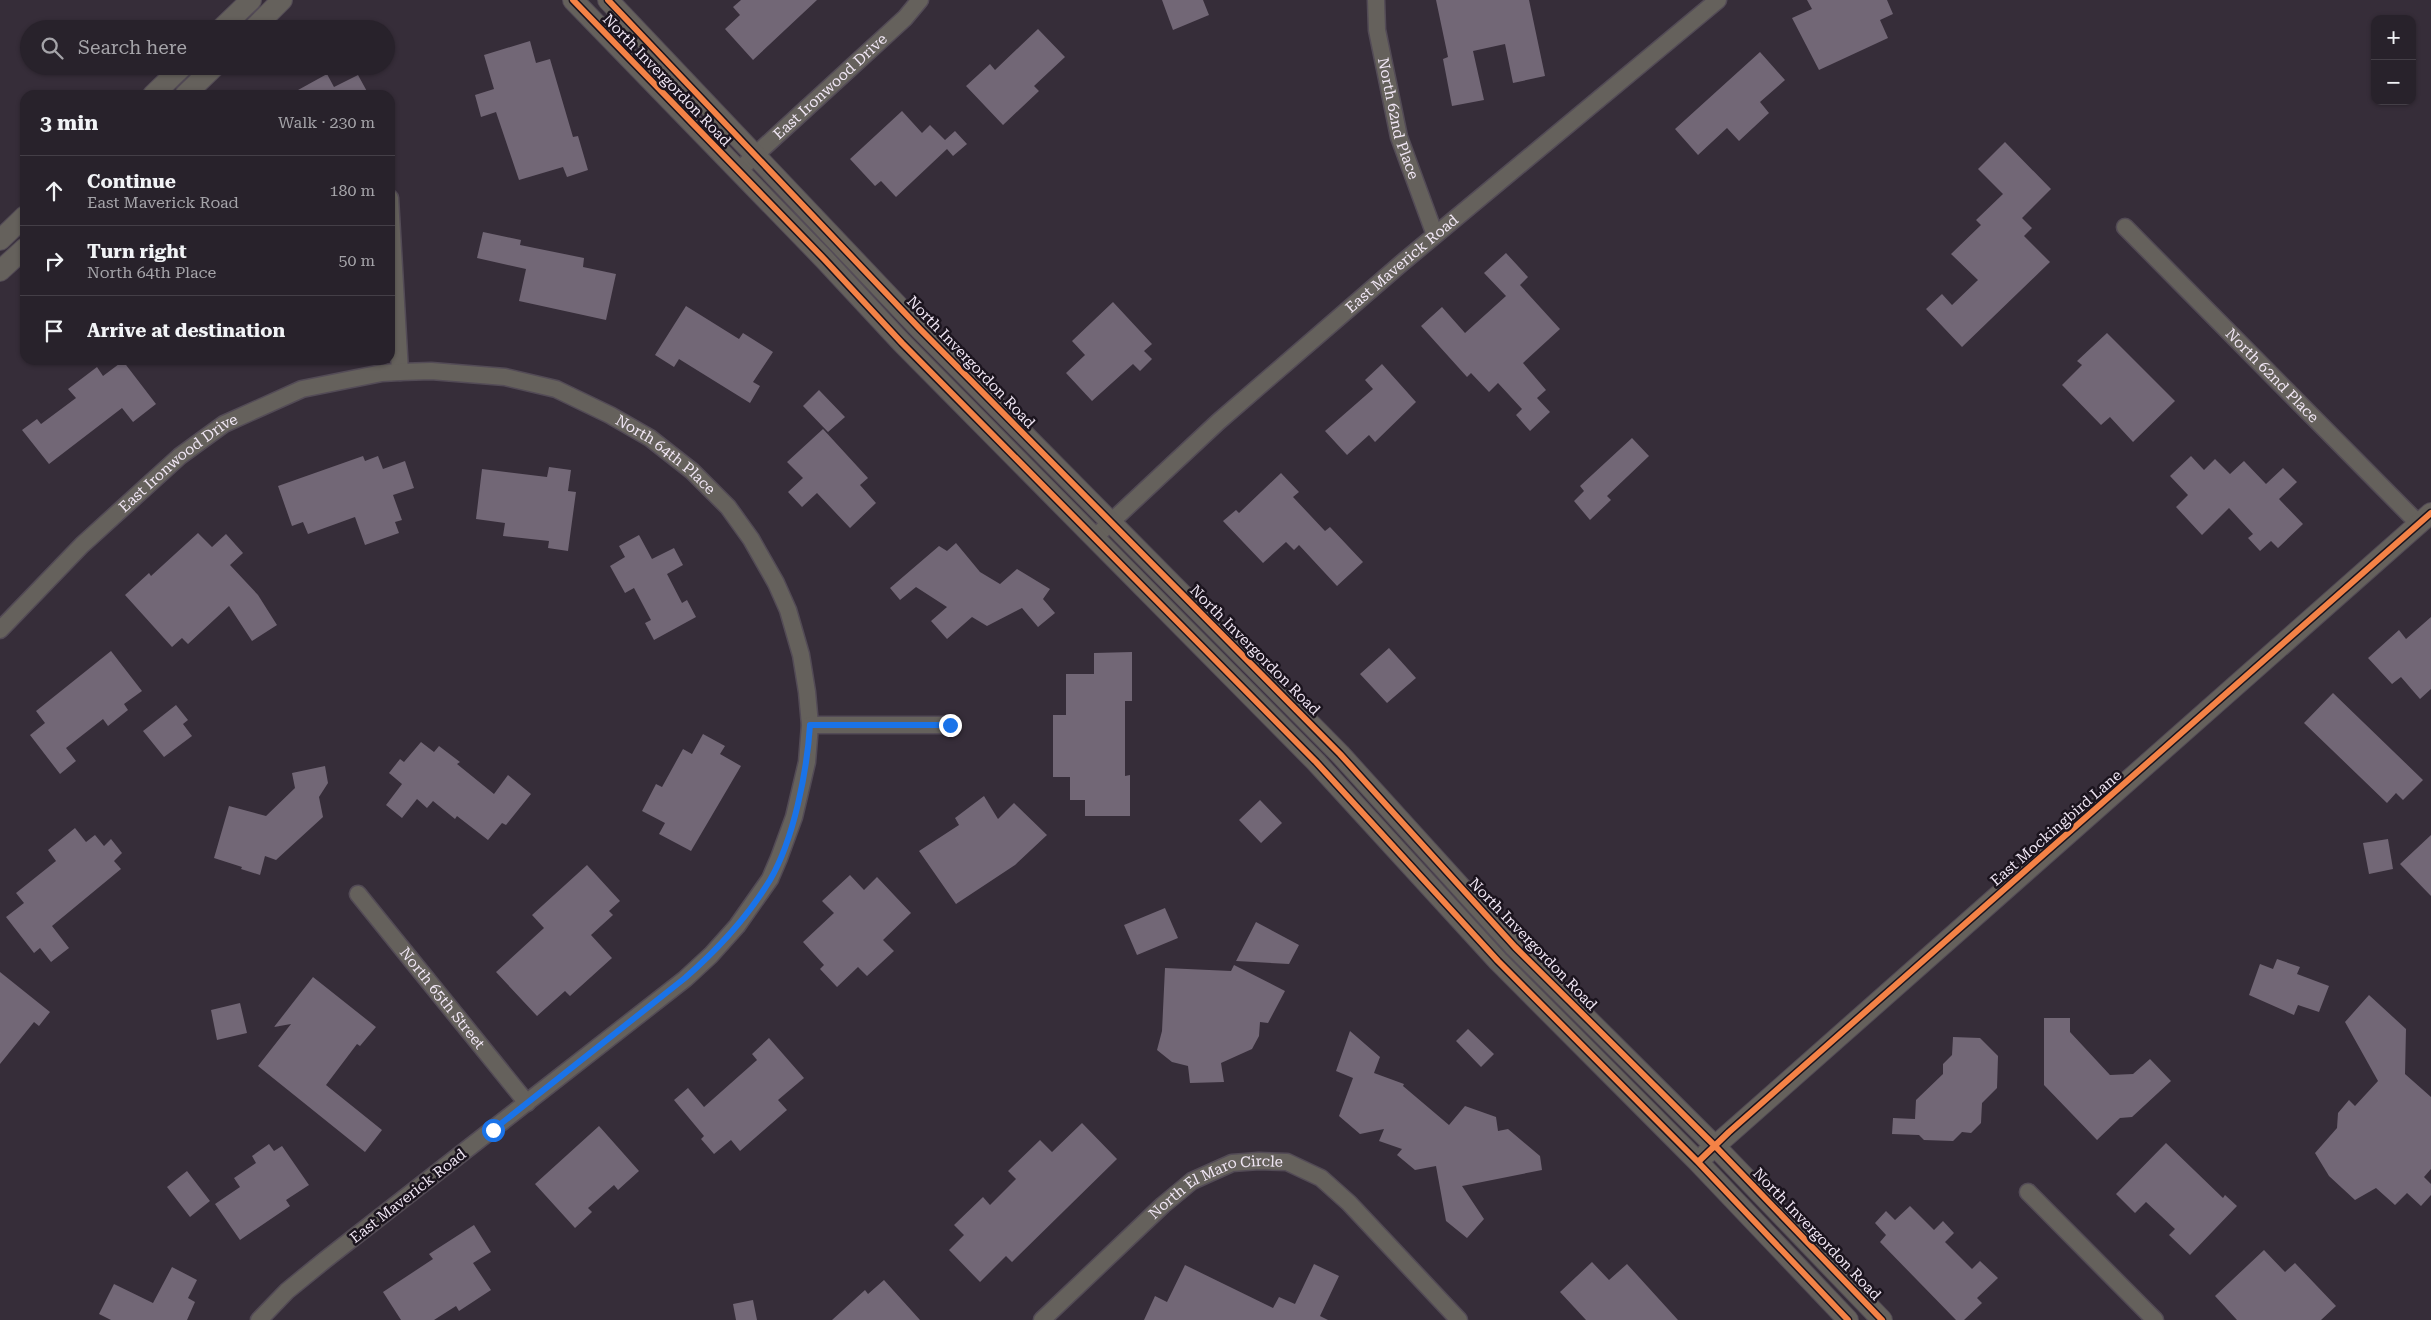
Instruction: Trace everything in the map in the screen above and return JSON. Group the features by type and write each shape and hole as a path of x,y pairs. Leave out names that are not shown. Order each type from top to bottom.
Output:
{"street":[{"path":"230,20 251,0"},
{"path":"262,20 282,0"},
{"name":"North Invergordon Road","path":"573,0 902,344 1316,762 1498,961 1698,1162 1848,1320"},
{"name":"North Invergordon Road","path":"608,0 920,329 1340,754 1515,947 1715,1146 1882,1320"},
{"name":"East Ironwood Drive","path":"738,171 905,18 920,0"},
{"name":"North 62nd Place","path":"1376,0 1377,30 1399,137 1435,235"},
{"name":"East Maverick Road","path":"1095,537 1218,422 1435,235 1718,0"},
{"path":"157,90 173,75"},
{"path":"190,90 205,75"},
{"path":"0,240 20,221"},
{"name":"North 62nd Place","path":"2125,227 2425,518"},
{"path":"0,271 20,253"},
{"path":"395,285 400,372"},
{"name":"North 64th Place","path":"400,372 430,371 505,377 556,390 610,415 650,438 692,471 728,507 751,539 776,583 788,610 801,654 810,725"},
{"name":"East Ironwood Drive","path":"0,630 82,545 180,456 224,424 302,388 382,373 400,372"},
{"name":"East Mockingbird Lane","path":"1698,1162 2425,518"},
{"path":"810,725 950,725"},
{"name":"East Maverick Road","path":"260,1320 287,1291 325,1260 527,1103 685,978 711,955 752,906 770,879 794,817 807,762 810,725"},
{"name":"North 65th Street","path":"358,894 527,1103"},
{"name":"North El Maro Circle","path":"1042,1320 1163,1205 1192,1181 1232,1163 1259,1161 1287,1162 1321,1178 1349,1203 1459,1320"},
{"path":"2028,1192 2155,1320"}],"building":[{"path":"741,0 817,0 753,60 725,29 740,15 733,7"},
{"path":"1162,0 1203,0 1209,15 1173,30"},
{"path":"1436,0 1529,0 1545,76 1513,83 1505,44 1473,51 1484,100 1452,106 1443,59 1448,57"},
{"path":"1807,0 1887,0 1893,14 1880,20 1888,38 1819,70 1792,18 1812,9"},
{"path":"1038,29 1065,57 1034,86 1039,91 1003,125 966,86 990,64 995,70"},
{"path":"530,41 536,63 550,59 573,137 578,136 588,170 567,177 563,167 519,180 496,112 481,117 475,95 494,89 484,55"},
{"path":"1760,52 1785,80 1760,102 1769,113 1739,141 1727,128 1698,155 1675,129"},
{"path":"325,75 328,75 334,87 358,75 366,90 298,90"},
{"path":"902,111 922,133 930,125 945,140 955,131 967,144 953,156 947,149 896,197 881,181 875,186 850,159"},
{"path":"2005,142 2051,189 2022,218 2032,228 2024,236 2050,262 1962,347 1926,309 1942,294 1952,305 1978,280 1951,254 1981,225 1976,220 2003,194 1978,169"},
{"path":"483,232 521,240 520,245 584,258 583,267 616,274 606,320 519,301 526,269 477,258"},
{"path":"1506,253 1528,277 1520,285 1560,329 1523,363 1546,390 1537,398 1550,412 1530,431 1516,415 1522,409 1498,383 1489,392 1471,373 1467,377 1421,326 1442,307 1465,333 1506,296 1484,273"},
{"path":"1113,302 1152,344 1144,351 1152,359 1140,371 1133,364 1092,401 1066,373 1085,355 1072,341"},
{"path":"686,306 739,339 743,333 773,352 753,382 760,386 750,403 679,359 674,367 655,355"},
{"path":"2107,333 2175,401 2133,442 2110,417 2101,425 2062,385 2082,365 2077,361"},
{"path":"1382,364 1416,402 1375,442 1369,435 1347,455 1325,431 1373,389 1365,380"},
{"path":"118,365 126,365 156,404 133,422 122,408 49,464 22,430 37,419 41,424 76,398 68,389 97,367 103,376"},
{"path":"819,390 845,417 828,432 803,406"},
{"path":"823,429 868,478 860,485 876,503 850,528 817,493 802,507 788,492 803,478 787,462"},
{"path":"1632,438 1649,456 1607,496 1611,500 1590,520 1574,501 1584,491 1580,486"},
{"path":"363,456 365,461 378,456 383,469 405,461 414,488 393,495 402,520 395,522 399,533 365,545 355,517 308,534 303,522 292,526 278,486"},
{"path":"2191,456 2204,470 2215,459 2230,474 2244,461 2266,484 2283,468 2297,482 2279,499 2303,524 2278,548 2271,541 2260,551 2248,538 2253,534 2229,508 2202,535 2176,507 2188,495 2170,476"},
{"path":"549,467 571,470 568,491 576,492 568,551 548,548 549,541 503,536 505,523 476,519 482,469 547,477"},
{"path":"1281,473 1299,492 1293,497 1325,531 1330,527 1363,562 1337,586 1299,545 1294,550 1286,542 1263,563 1223,521 1236,510 1239,513"},
{"path":"198,533 212,547 226,534 243,553 230,565 258,595 277,625 252,641 229,606 188,644 182,638 172,647 125,595 149,573 151,576"},
{"path":"639,535 652,559 674,548 683,565 667,574 682,603 687,600 696,617 654,640 645,623 651,620 634,588 625,593 610,566 625,557 619,546"},
{"path":"956,543 980,572 1000,584 1017,569 1050,589 1043,599 1055,613 1038,627 1022,608 987,626 972,617 947,639 931,621 947,607 916,587 900,600 890,588 939,546 947,551"},
{"path":"2431,617 2431,689 2420,699 2401,677 2392,684 2368,658 2399,630 2406,639"},
{"path":"1389,648 1416,678 1387,703 1360,674"},
{"path":"111,651 142,691 124,704 128,710 108,726 103,719 66,748 76,761 60,774 30,735 45,723 36,711"},
{"path":"1132,652 1132,701 1125,701 1125,776 1130,775 1130,816 1085,816 1085,800 1070,800 1070,777 1053,777 1053,715 1066,715 1066,674 1094,674 1094,653"},
{"path":"2333,693 2423,780 2403,800 2396,793 2387,803 2304,723"},
{"path":"176,705 188,720 183,724 192,736 164,757 143,731"},
{"path":"703,734 725,746 720,754 741,766 691,851 659,834 665,823 642,811 656,784 662,787 683,749 692,754"},
{"path":"421,742 434,752 439,746 460,762 457,764 494,794 508,775 531,794 506,825 502,823 488,840 457,816 455,819 433,801 427,808 417,799 402,818 386,805 402,784 389,773 400,759 404,762"},
{"path":"325,766 328,783 319,797 323,817 276,860 265,856 260,875 214,858 229,806 266,816 295,788 292,773"},
{"path":"984,796 998,819 1014,803 1047,835 1015,865 956,904 919,851 959,825 955,818"},
{"path":"1260,800 1282,823 1261,843 1239,820"},
{"path":"75,828 86,842 95,835 104,846 111,839 122,853 114,861 121,869 52,926 69,948 51,962 40,948 34,953 6,917 24,903 16,893 56,861 48,850"},
{"path":"2431,835 2431,896 2400,864"},
{"path":"2388,839 2393,869 2369,874 2363,843"},
{"path":"587,865 620,901 609,911 613,915 591,935 612,958 570,996 565,991 537,1016 496,972 544,928 532,915"},
{"path":"850,875 864,890 877,877 911,913 883,940 894,951 867,976 858,967 837,987 820,969 824,965 803,942 834,913 822,901"},
{"path":"1165,908 1178,938 1137,955 1124,925"},
{"path":"1256,922 1299,945 1289,964 1236,961"},
{"path":"2277,959 2300,967 2297,974 2329,986 2319,1012 2298,1005 2294,1015 2249,995 2260,964 2273,969"},
{"path":"1234,965 1285,991 1268,1023 1260,1022 1259,1036 1252,1049 1221,1063 1224,1082 1190,1083 1188,1066 1172,1062 1157,1050 1162,1031 1165,968 1231,971"},
{"path":"0,972 50,1012 39,1026 34,1022 0,1064"},
{"path":"313,977 376,1027 360,1046 357,1044 326,1085 382,1130 365,1152 258,1066 291,1024 274,1027"},
{"path":"2369,995 2406,1029 2405,1074 2431,1097 2431,1169 2424,1177 2431,1184 2431,1195 2421,1206 2407,1193 2395,1205 2376,1188 2355,1200 2329,1176 2315,1153 2337,1128 2338,1113 2349,1100 2355,1106 2378,1081 2345,1022"},
{"path":"240,1003 247,1033 217,1040 211,1010"},
{"path":"2044,1018 2070,1018 2070,1032 2110,1075 2133,1074 2150,1059 2171,1081 2132,1117 2120,1118 2097,1140 2044,1085"},
{"path":"1468,1029 1494,1054 1481,1067 1456,1041"},
{"path":"1350,1031 1380,1057 1374,1073 1404,1084 1403,1086 1449,1125 1465,1106 1496,1117 1498,1131 1508,1129 1540,1156 1542,1170 1462,1186 1484,1219 1467,1238 1446,1221 1436,1166 1415,1170 1397,1155 1402,1149 1379,1141 1384,1129 1360,1134 1339,1116 1353,1078 1336,1071"},
{"path":"1953,1037 1980,1038 1998,1056 1997,1088 1982,1103 1981,1123 1971,1133 1962,1132 1953,1141 1924,1140 1919,1135 1892,1134 1893,1118 1915,1119 1916,1100 1943,1074 1943,1064 1952,1055"},
{"path":"769,1038 804,1078 778,1100 787,1110 740,1151 731,1140 714,1154 701,1139 704,1136 674,1100 688,1088 704,1107 757,1060 752,1054"},
{"path":"1082,1123 1117,1159 1012,1262 1006,1256 980,1282 949,1250 964,1235 954,1225 983,1197 990,1205 1016,1179 1008,1171 1040,1140 1052,1152"},
{"path":"599,1126 639,1171 618,1190 614,1185 588,1208 592,1212 575,1228 535,1184"},
{"path":"2166,1143 2223,1198 2225,1195 2237,1206 2190,1255 2169,1235 2175,1229 2146,1202 2135,1213 2116,1194"},
{"path":"269,1144 274,1151 282,1146 309,1185 286,1200 290,1206 240,1240 215,1204 240,1187 234,1178 256,1163 252,1156"},
{"path":"187,1171 210,1201 190,1217 167,1187"},
{"path":"1910,1206 1934,1230 1943,1221 1954,1233 1945,1242 1972,1269 1980,1261 1998,1278 1977,1298 1982,1303 1964,1320 1956,1320 1880,1242 1886,1235 1875,1223 1886,1211 1895,1220"},
{"path":"474,1225 491,1252 473,1263 491,1290 459,1311 456,1306 434,1320 401,1320 383,1292 433,1259 429,1254"},
{"path":"2264,1250 2285,1272 2295,1263 2336,1306 2321,1320 2237,1320 2215,1296"},
{"path":"1592,1262 1609,1280 1627,1264 1678,1320 1586,1320 1560,1292"},
{"path":"1314,1264 1339,1276 1320,1316 1328,1320 1144,1320 1155,1296 1167,1302 1185,1265 1273,1308 1279,1297 1295,1304"},
{"path":"172,1267 197,1280 188,1298 195,1302 187,1320 111,1320 99,1314 114,1284 153,1303"},
{"path":"884,1280 920,1320 832,1320 865,1290 868,1294"},
{"path":"753,1300 757,1320 736,1320 733,1304"}],"cycle path":[{"path":"573,0 824,259 902,343 1316,762 1498,961 1698,1162 1848,1320"},
{"path":"608,0 920,329 1340,754 1515,947 1715,1146 1882,1320"},
{"path":"1698,1162 1729,1132 2431,513"}],"route":[{"path":"493,1130 685,978 711,955 737,926 770,879 794,817 807,762 810,725 950,725"}]}
